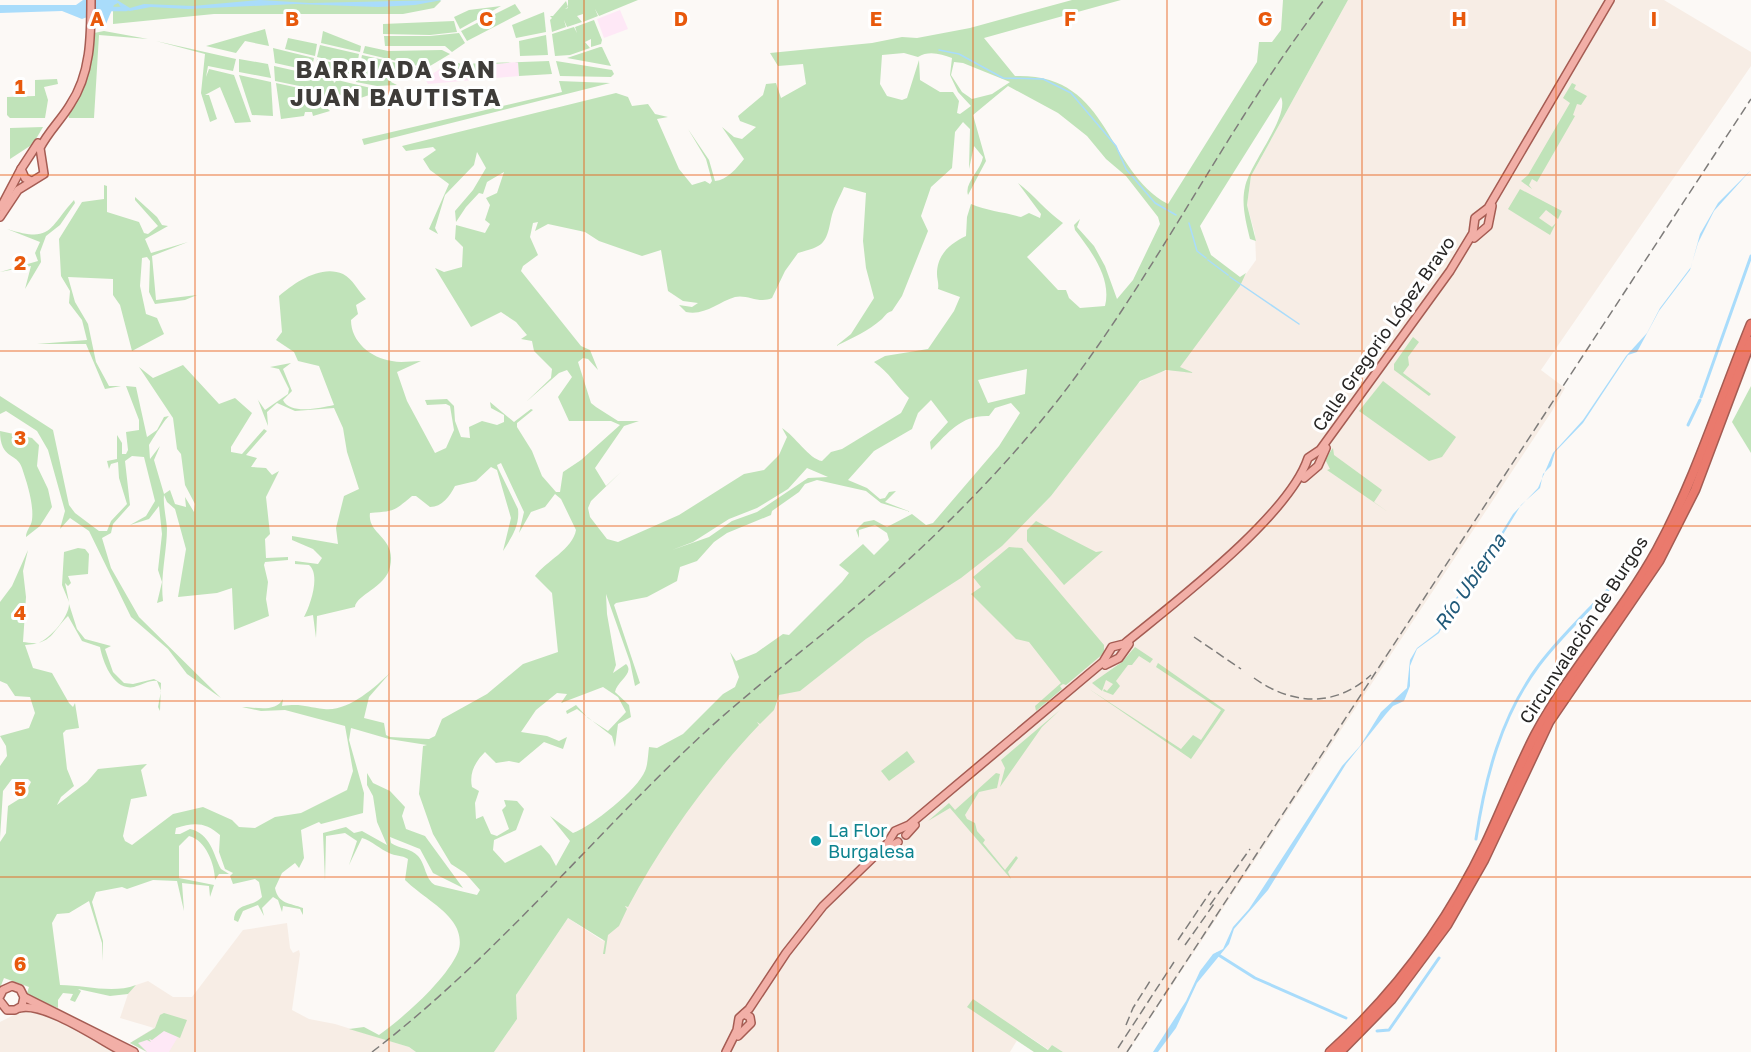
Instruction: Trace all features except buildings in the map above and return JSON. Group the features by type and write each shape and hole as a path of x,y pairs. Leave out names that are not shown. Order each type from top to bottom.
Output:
{"highway":[{"name":"Circunvalación de Burgos","path":"1330,1052 1363,1022 1412,965 1465,882 1550,710 1641,576 1665,534 1695,472 1751,324"},
{"name":"Circunvalación de Burgos","path":"1340,1052 1391,1000 1447,925 1480,866 1549,722 1659,561 1695,490 1751,341"}],"main road":[{"path":"0,217 13,196 31,181 37,180 44,174 40,148 72,102 84,74 89,0"},
{"path":"1484,217 1475,218 1478,227 1488,226 1484,217 1488,208 1612,0"},
{"path":"0,209 21,169 67,104 83,64 89,22"},
{"path":"29,158 41,161"},
{"path":"21,169 25,178 31,181"},
{"name":"Calle Gregorio López Bravo","path":"1316,457 1478,227"},
{"path":"903,832 1111,657 1120,657 1120,649 1243,542 1283,499 1303,473 1307,463 1316,457 1319,465 1237,553 1120,649 1110,649 1111,657"},
{"path":"1307,463 1314,468"},
{"path":"728,1052 739,1017 747,1016 811,926 895,839 896,830 903,832"},
{"path":"895,839 904,840 903,832"},
{"path":"123,1052 45,1011 32,1007 8,1010 0,998 6,988 15,986 21,990 24,997 134,1052"},
{"path":"20,1008 24,997"},
{"path":"728,1052 750,1024 747,1016"},
{"path":"738,1023 746,1027"}],"shaded area":[{"path":"1348,0 1664,0 1751,52 1751,66 1541,370 1565,388 1552,411 1128,1052 1063,1052 1052,1045 1049,1050 1022,1032 1010,1052 494,1052 517,1019 516,995 568,918 603,941 604,936 617,923 650,861 726,755 773,706 779,695 802,689 866,639 988,557 1051,496 1136,385 1153,373 1178,369 1256,260 1255,234 1247,205 1251,176"},
{"path":"620,10 628,29 604,38 597,19"},
{"path":"450,62 455,67 518,62 519,76 428,84 425,79"},
{"path":"287,923 290,948 293,953 299,950 300,954 292,1010 309,1019 335,1024 409,1047 416,1052 147,1052 130,1043 154,1028 120,1018 128,994 136,985 148,981 173,997 192,997 243,930"},
{"path":"42,1001 141,1052 0,1052 0,1022"},
{"path":"155,1028 179,1035 169,1052 147,1052 130,1043"}],"green space":[{"path":"113,0 441,1 434,8 403,14 214,14 113,24"},
{"path":"568,0 638,0 599,16 595,9 598,16 583,22 583,14 577,16 582,22 567,27 564,20 566,27 552,32 550,16 553,16 566,1 568,7"},
{"path":"1072,0 1121,0 984,38 1015,76 1047,79 1070,90 1089,106 1131,169 1147,188 1168,204 1257,62 1259,42 1272,42 1281,30 1283,0 1348,0 1251,176 1247,205 1256,241 1250,239 1246,220 1245,187 1280,116 1281,97 1200,226 1211,255 1240,277 1246,273 1240,286 1180,367 1194,373 1166,370 1140,381 1051,496 1002,546 961,578 866,639 800,691 779,695 774,710 760,724 757,722 759,725 704,789 672,834 628,907 625,906 627,909 619,926 608,935 605,954 603,954 605,941 568,918 516,995 517,1019 494,1052 416,1052 409,1047 349,1029 364,1027 379,1035 389,1028 434,986 452,963 460,944 457,929 449,916 405,880 408,859 406,858 389,853 362,838 349,865 357,841 345,833 326,836 325,881 323,833 346,827 354,833 362,831 387,845 377,822 373,796 367,785 367,773 373,783 390,791 405,807 402,816 406,829 425,836 463,888 433,873 420,849 390,837 391,843 412,851 418,856 429,879 435,885 477,895 480,890 465,873 451,864 433,834 419,794 423,746 427,745 389,739 351,728 349,740 364,793 363,813 321,824 319,822 301,830 304,858 299,868 295,863 282,873 275,888 282,900 303,908 303,915 300,909 283,906 282,912 278,900 273,897 262,908 264,916 258,905 243,911 238,922 234,920 237,910 262,897 259,882 255,879 233,884 230,876 233,873 225,869 219,852 220,835 205,825 182,826 176,828 175,834 190,829 203,835 221,869 229,874 219,874 215,880 208,854 195,838 189,836 179,846 179,878 214,885 210,897 209,886 182,883 184,911 177,881 153,880 127,889 122,887 96,892 92,902 103,941 103,961 102,943 89,901 69,913 57,914 52,923 60,985 118,989 136,985 128,994 110,996 78,989 81,991 75,1002 70,1000 73,994 63,993 58,1000 58,1008 30,997 27,993 29,987 4,978 0,988 0,842 6,833 8,806 24,796 31,782 28,779 12,779 3,791 0,838 0,766 7,756 6,746 0,736 29,728 35,713 30,697 15,696 7,684 0,681 0,602 12,586 28,550 23,571 26,597 23,642 37,643 25,645 33,668 52,673 69,703 73,707 75,703 79,728 66,730 63,733 67,769 74,786 61,797 57,805 87,782 98,769 147,764 141,770 147,796 131,799 123,836 125,841 132,845 173,814 203,807 232,820 239,827 255,828 275,817 301,813 347,790 353,771 345,726 285,710 261,711 242,707 270,708 283,699 282,706 299,705 324,709 342,707 360,698 390,673 369,697 364,718 384,723 386,735 390,737 429,739 435,736 442,719 487,694 523,664 558,652 552,593 535,576 570,543 576,530 561,499 555,494 545,507 531,512 519,533 524,512 501,463 497,465 518,509 518,521 503,551 511,518 497,470 491,467 476,481 455,486 442,503 434,507 412,496 393,510 370,513 373,526 389,549 391,557 387,574 383,580 360,598 355,607 317,616 316,638 313,615 304,617 311,598 314,576 309,565 295,564 295,561 318,564 322,558 313,549 292,540 292,536 338,544 336,528 344,496 359,489 347,452 343,428 334,408 295,411 277,403 267,412 268,426 258,400 265,410 288,394 289,389 279,369 270,367 291,363 283,369 292,391 283,400 287,405 292,408 306,409 334,405 319,366 298,361 294,352 276,340 282,332 279,296 308,276 326,271 335,272 347,276 353,282 366,299 356,305 358,314 351,320 352,328 358,342 370,353 399,362 421,361 397,372 407,401 435,453 446,448 454,430 450,406 446,404 427,405 425,400 447,399 454,406 455,421 461,437 470,438 469,427 482,421 497,425 504,422 504,415 491,408 490,402 514,422 531,409 533,410 517,423 517,427 532,451 542,476 556,492 560,492 563,472 581,460 620,425 611,421 569,421 558,397 572,377 567,370 559,373 526,402 551,378 552,369 534,351 532,341 521,339 527,335 516,322 501,312 471,327 435,268 444,272 462,267 463,247 455,239 456,225 485,233 490,224 485,220 490,205 486,198 497,193 504,172 487,182 483,194 479,193 456,222 455,211 473,190 486,168 477,152 474,165 445,195 435,228 438,234 429,229 449,184 430,170 423,159 436,150 433,147 406,151 402,146 616,93 628,97 632,106 648,104 655,114 668,117 657,119 679,169 692,185 705,181 710,184 712,181 706,159 688,129 709,160 715,181 719,180 731,173 744,159 722,127 734,137 742,139 756,127 740,121 738,116 763,95 766,84 776,83 781,98 806,84 803,64 778,66 770,53 872,43 902,37 917,38 970,28","holes":["904,53 918,57 931,53 952,58 950,75 958,92 971,106 960,114 957,113 959,101 953,92 940,92 920,80 919,60 907,98 902,100 887,96 880,84 882,55","954,62 963,63 1010,82 992,94 972,99 962,92 951,75","1008,86 1058,113 1087,136 1106,159 1126,176 1158,217 1160,224 1133,280 1117,299 1105,266 1094,246 1077,227 1080,219 1074,225 1075,230 1099,265 1103,275 1106,285 1105,306 1080,308 1069,298 1066,290 1058,290 1027,257 1063,223 1018,183 1041,214 1040,218 1029,213 1021,217 971,204 967,217 966,236 946,250 938,267 938,289 960,297 954,311 928,349 885,356 874,362 909,398 901,413 842,449 831,452 822,461 812,456 782,428 787,437 779,455 764,470 744,474 679,515 618,542 607,539 590,517 588,508 591,501 622,471 606,486 595,468 624,426 639,421 618,421 591,403 578,362 583,358 588,359 598,370 590,350 581,346 521,271 523,266 538,255 530,237 533,223 538,222 535,231 548,224 585,232 599,241 642,256 661,250 668,291 683,301 698,303 692,307 679,305 686,312 693,313 735,297 762,300 772,298 785,271 798,253 818,246 825,239 833,211 844,187 866,193 863,241 866,268 874,298 851,334 836,346 877,323 892,311 902,296 928,231 921,216 931,187 952,168 955,132 963,122 970,129 969,169 974,146 983,157 968,186 968,195 986,161 973,115","1027,369 1025,394 988,403 978,380","931,400 948,422 930,442 931,450 956,426 971,418 989,416 995,408 1011,403 1020,413 999,446 933,523 926,525 912,514 887,527 874,520 864,522 856,530 859,538 859,530 875,525 887,533 889,540 874,555 863,544 839,565 849,573 789,635 783,634 756,653 736,661 730,652 739,677 735,687 723,694 683,734 657,748 649,747 646,768 641,779 613,806 573,833 550,816 570,841 556,866 541,845 505,863 493,850 494,840 516,830 524,809 517,801 504,800 506,806 502,810 509,829 497,836 491,834 483,816 476,819 475,803 479,791 472,787 471,777 481,756 485,752 496,763 509,761 519,763 544,742 563,749 567,737 559,741 547,736 521,732 536,710 557,693 567,694 561,703 603,687 618,697 626,712 608,731 592,721 612,736 615,747 618,724 631,717 629,705 615,692 627,674 628,667 626,664 613,673 616,665 606,594 630,662 635,686 640,683 614,605 616,603 647,597 677,581 680,567 697,561 714,542 727,533 771,515 772,511 799,492 805,484 817,480 866,491 881,503 911,512 885,502 896,491 889,492 885,498 880,499 867,488 848,480 874,451 912,429 918,413","807,468 828,477 808,478 757,512 732,521 709,537 672,550 693,542 729,519 757,508 788,489"]},
{"path":"515,4 521,13 467,41 461,31"},
{"path":"501,6 460,29 454,17 469,10"},
{"path":"544,12 546,32 516,38 512,25"},
{"path":"594,20 602,40 601,44 591,47 591,39 585,42 590,48 570,55 555,56 552,34 574,27 577,33 575,27"},
{"path":"454,21 457,32 430,35 383,34 383,24"},
{"path":"265,29 269,46 245,41 236,53 206,46"},
{"path":"104,31 148,39 99,35 94,118 69,118 68,114 94,33"},
{"path":"323,31 361,46 360,52 321,43"},
{"path":"459,33 465,43 452,52 445,46 385,46 384,36 430,36"},
{"path":"546,35 548,55 520,56 519,41"},
{"path":"288,38 317,44 315,56 285,49"},
{"path":"156,41 236,59 233,71 208,66 206,77 209,69 234,75 251,122 235,123 220,87 205,95 209,95 217,119 210,122 201,93 205,54"},
{"path":"320,45 359,54 357,66 317,57"},
{"path":"365,46 388,51 442,50 450,54 430,66 428,63 422,67 363,53"},
{"path":"600,47 611,66 567,58"},
{"path":"273,48 314,58 311,71 275,63"},
{"path":"362,55 419,68 423,74 412,79 360,66"},
{"path":"239,59 268,64 271,78 239,72"},
{"path":"317,59 356,68 353,80 315,73"},
{"path":"453,61 461,64 517,62 480,65 481,77 474,78 473,65 458,69"},
{"path":"549,61 552,74 519,76 518,62"},
{"path":"556,61 612,70 614,74 611,77 560,76"},
{"path":"274,66 323,77 324,80 327,79 325,77 333,79 334,83 337,80 371,88 372,94 352,101 351,97 332,93 329,94 335,96 335,99 324,105 330,111 313,116 312,112 305,112 304,116 281,119 276,83 308,90 309,88 275,81"},
{"path":"359,68 393,76 391,82 397,85 377,86 356,82"},
{"path":"239,75 271,82 273,116 252,115"},
{"path":"57,79 58,84 44,87 48,100 45,118 10,118 7,115 7,97 35,96 35,80"},
{"path":"559,81 610,83 364,145 362,139 562,92"},
{"path":"1572,83 1576,85 1574,89 1587,96 1581,105 1577,104 1573,115 1575,116 1537,182 1532,179 1529,185 1532,189 1521,181 1528,175 1570,103 1563,98"},
{"path":"43,127 33,144 10,159 10,128"},
{"path":"104,185 107,186 107,212 139,222 144,233 148,234 158,226 135,200 135,197 157,217 162,225 168,226 145,239 151,253 188,242 152,256 156,300 197,295 185,300 155,304 149,292 150,261 147,257 142,258 140,286 146,314 157,318 164,334 132,351 120,305 113,295 113,279 68,277 75,302 88,324 96,362 109,386 121,386 105,389 86,344 37,344 87,340 82,320 69,303 70,291 61,276 59,239 82,202 104,199"},
{"path":"1520,189 1562,211 1558,219 1546,210 1539,218 1552,227 1556,223 1550,235 1508,209"},
{"path":"74,200 75,203 60,225 46,236 40,252 41,262 25,289 31,266 0,272 38,261 35,253 40,242 7,229 33,234 48,231"},
{"path":"1413,337 1419,342 1408,357 1409,365 1403,373 1431,394 1429,396 1394,370 1394,364"},
{"path":"183,365 219,404 235,398 252,413 231,447 231,452 242,454 264,429 267,431 246,455 257,458 251,467 266,468 272,475 279,471 266,497 270,534 265,539 266,558 288,557 288,560 265,562 269,616 234,630 232,588 217,593 178,597 186,549 175,509 167,502 164,495 167,528 162,582 158,570 162,534 159,506 149,519 130,525 146,516 155,501 144,457 132,456 125,461 130,505 113,524 111,533 102,538 111,568 139,617 221,698 187,674 168,649 131,617 89,531 70,518 60,529 65,511 48,450 37,431 6,411 0,414 0,396 53,430 69,505 75,513 99,531 107,531 111,521 127,504 119,478 118,462 111,464 109,469 107,461 117,459 117,435 122,443 122,454 126,454 128,450 126,432 139,430 139,420 126,386 136,387 147,437 157,430 164,417 169,416 149,445 150,459 160,446 154,460 164,494 170,490 175,504 186,507 185,497 194,512 195,504 185,485 173,418 139,367 153,378"},
{"path":"1383,381 1456,437 1442,457 1429,461 1359,411"},
{"path":"1751,386 1751,453 1732,422"},
{"path":"0,431 32,438 39,445 37,466 48,489 52,507 40,526 26,537 32,520 30,494 20,463 3,447"},
{"path":"1333,448 1334,455 1382,490 1374,502 1388,512 1327,470 1330,469 1325,459"},
{"path":"1036,521 1096,552 1103,551 1064,585 1027,541 1027,530"},
{"path":"1009,547 1022,548 1104,645 1104,653 1066,685 1060,686 1062,689 1036,711 1035,706 1061,683 1029,642 1016,639 971,594 981,587 973,577"},
{"path":"78,548 85,549 89,554 88,574 68,576 71,583 68,586 65,583 69,602 62,585 64,552"},
{"path":"162,582 163,601 157,603"},
{"path":"69,604 77,629 85,639 111,646 105,649 113,672 124,683 133,684 154,679 161,683 161,690 157,681 134,687 121,685 107,668 100,647 82,641 68,616 51,636 44,640 62,621"},
{"path":"1135,647 1153,659 1150,663 1139,656 1132,665 1128,665 1116,681 1120,686 1113,695 1103,691 1104,689 1107,691 1113,684 1106,680 1102,691 1092,683 1122,662"},
{"path":"1158,663 1225,710 1191,759 1089,689 1181,749 1193,735 1201,740 1221,710 1156,667"},
{"path":"576,705 586,716 577,709 567,714 566,711"},
{"path":"1060,710 1042,727 1000,787 1005,768 1001,760"},
{"path":"907,751 915,762 889,781 881,771"},
{"path":"996,773 1000,774 997,788 979,792 965,815 967,819 975,823 977,831 985,840 983,843 1005,870 1016,856 1018,858 1008,872 1011,879 950,808 928,821 949,803 955,810"},
{"path":"973,999 1048,1050 1052,1045 1063,1052 1034,1052 967,1007"},
{"path":"164,1013 187,1020 180,1038 164,1031 152,1040 149,1039 151,1042 147,1040 138,1043 147,1052 130,1043 155,1028 160,1015"}],"water":[{"path":"83,0 117,0 130,8 144,4 193,6 260,0 310,3 442,0 415,5 378,7 296,4 188,9 151,7 130,11 122,9 118,3 114,5 106,24 92,23 90,16 82,19 62,11 0,13 0,5 76,5"},
{"path":"1751,170 1714,211 1698,243 1692,262 1700,234 1718,203"},
{"path":"1691,267 1659,311 1637,352 1628,355 1583,423 1555,452 1551,466 1545,472 1553,453 1583,420 1626,356 1647,333 1660,308"},
{"path":"1520,507 1479,574 1456,600 1439,633 1417,649 1410,666 1410,686 1404,701 1393,706 1346,764 1268,890 1234,929 1229,944 1197,983 1176,1028 1158,1052 1153,1052 1186,1001 1200,971 1213,954 1223,949 1233,927 1249,909 1342,766 1360,746 1381,712 1407,688 1410,660 1417,648 1438,632 1455,599 1471,582 1513,514"}],"waterway":[{"path":"108,9 126,9"},
{"path":"939,50 959,54 1003,78 1043,79 1071,93 1116,146 1126,169 1155,203 1176,215"},
{"path":"1189,223 1197,251 1206,258"},
{"path":"1701,397 1751,256"},
{"path":"1208,260 1228,275"},
{"path":"1230,277 1299,324"},
{"path":"1688,425 1700,400"},
{"path":"1476,839 1490,771 1514,705 1539,665 1561,638 1635,561"},
{"path":"1217,954 1255,978 1346,1018"},
{"path":"1377,1031 1389,1030 1439,958"}],"railway":[{"path":"372,1052 417,1016 501,938 703,734 894,573 943,527 1014,453 1094,352 1128,302 1255,98 1288,48 1324,0"},
{"path":"1127,1052 1751,99"},
{"path":"1194,637 1241,669"},
{"path":"1254,678 1283,694 1313,699 1328,698 1343,693 1371,675"},
{"path":"1210,905 1250,849"},
{"path":"1178,940 1211,891"},
{"path":"1185,945 1216,901"},
{"path":"1118,1048 1174,962"},
{"path":"1126,1025 1133,1008 1152,978"}],"place":[{"name":"La Flor Burgalesa","path":"816,841"}],"district":[{"name":"BARRIADA SAN JUAN BAUTISTA","path":"396,84"}],"water label":[{"name":"Río Ubierna","path":"1470,582"}]}
